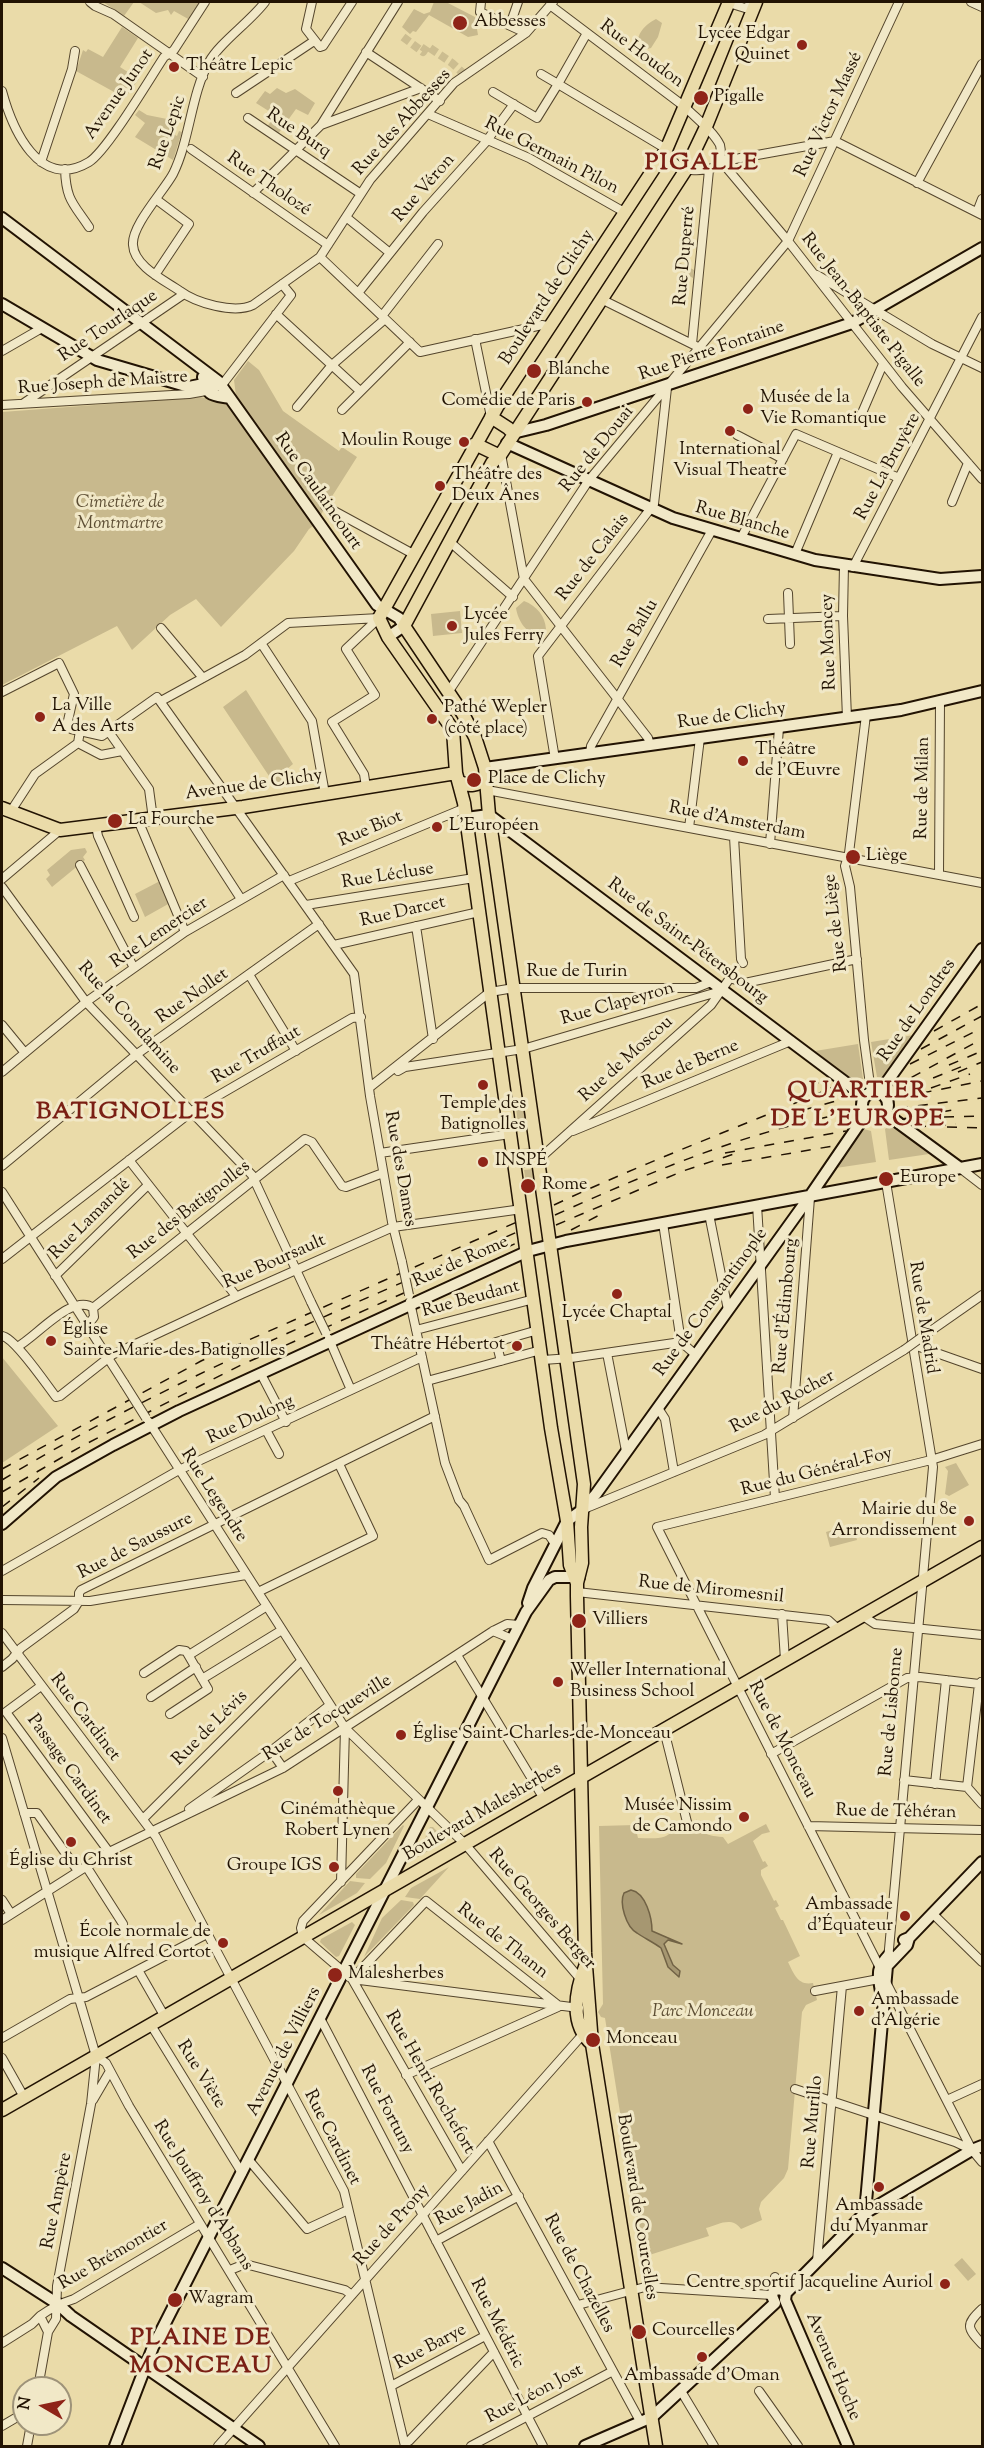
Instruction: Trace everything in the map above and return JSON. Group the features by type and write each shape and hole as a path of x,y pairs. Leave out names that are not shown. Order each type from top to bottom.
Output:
{"main road":[{"name":"Boulevard de Clichy","path":"380,611 415,555 491,417 666,150 730,2"},
{"name":"Boulevard de Clichy","path":"499,455 685,171 705,129 756,2"},
{"name":"Rue Caulaincourt","path":"2,218 220,383 380,611"},
{"name":"Rue Pierre Fontaine","path":"510,438 852,323 982,248"},
{"path":"2,304 91,357 189,387 206,387 220,383"},
{"name":"Rue Caulaincourt","path":"193,362 202,372 206,387"},
{"path":"206,387 213,395 230,398"},
{"path":"491,417 508,428 510,438"},
{"name":"Rue Blanche","path":"510,438 589,480 651,509 712,530 795,554 849,566 940,579 982,576"},
{"path":"388,637 404,626 499,455 475,444"},
{"path":"380,611 399,618 449,691 475,737 484,773 584,1484 582,1563 577,1582 586,1963 582,2035 592,2044"},
{"path":"380,611 388,637 453,730 567,1521 569,1560 577,1582"},
{"name":"Rue de Clichy","path":"484,773 555,759 866,715 982,691"},
{"path":"458,773 471,756 484,773"},
{"path":"458,773 465,785 477,784 484,773"},
{"name":"Avenue de Clichy","path":"60,830 236,808 458,773"},
{"path":"6,809 60,830"},
{"path":"465,813 489,815"},
{"name":"Rue de Saint-Pétersbourg","path":"489,815 791,1041 872,1094"},
{"name":"Rue de Londres","path":"872,1094 982,948"},
{"path":"872,1094 887,1101 885,1113 875,1118 866,1114 862,1106 872,1094"},
{"path":"885,1113 960,1168"},
{"name":"Rue de Constantinople","path":"567,1521 582,1510 599,1489 810,1196 866,1114"},
{"name":"Rue de Rome","path":"2,1524 56,1478 148,1422 261,1374 328,1337 410,1299 528,1251 551,1244 982,1164"},
{"name":"Avenue de Villiers","path":"526,1612 533,1588 567,1521"},
{"name":"Boulevard Malesherbes","path":"2,2110 384,1891 469,1849 544,1799 982,1547"},
{"path":"546,1563 557,1577 577,1582"},
{"name":"Avenue de Villiers","path":"115,2446 144,2367 320,2018 347,1976 422,1804 483,1696 526,1612 547,1582 557,1577"},
{"path":"865,2213 885,1963 907,1945 909,1938 982,1862"},
{"name":"Boulevard de Courcelles","path":"583,2009 590,2025 631,2290 646,2419 656,2446"},
{"path":"585,2446 646,2419 681,2391 865,2213 962,2156 979,2152"},
{"path":"2,2268 58,2304 71,2316 259,2446"},
{"name":"Avenue Hoche","path":"779,2296 848,2446"}],"street":[{"path":"90,2 113,14 203,77"},
{"name":"Avenue Junot","path":"65,169 89,162 96,156 168,53 174,50 205,2"},
{"name":"Rue Lepic","path":"265,2 210,60 177,164 157,200 136,229 132,243 138,259 184,294 232,309 244,309 258,302 320,257"},
{"path":"312,2 306,27 318,46 323,46 352,2"},
{"path":"253,193 321,125 398,2"},
{"path":"481,2 480,12 526,33"},
{"path":"510,25 518,2"},
{"name":"Boulevard de Clichy","path":"730,2 745,8 756,2"},
{"name":"Rue Victor Massé","path":"788,241 899,2"},
{"path":"972,2 982,7"},
{"name":"Rue Houdon","path":"551,3 685,107 703,123 705,129"},
{"name":"Rue des Abbesses","path":"320,257 373,176 460,78 526,33 551,3"},
{"path":"493,92 537,118 587,33"},
{"path":"236,93 314,41"},
{"path":"41,162 72,69 75,51"},
{"path":"366,52 440,100"},
{"path":"917,183 982,64"},
{"path":"541,74 666,150 669,159 685,171 709,170 720,160 835,141 980,213 982,199"},
{"path":"321,125 422,88"},
{"path":"2,91 12,123 23,142 41,162 50,167 65,169 66,189 70,199 89,227"},
{"name":"Rue Véron","path":"358,293 487,140 514,104"},
{"name":"Rue Germain Pilon","path":"428,114 529,159 626,213"},
{"name":"Rue Burq","path":"248,118 361,194"},
{"name":"Rue Jean-Baptiste Pigalle","path":"705,129 720,145 720,160 788,241 883,364 982,479"},
{"name":"Rue Tholozé","path":"191,149 328,245"},
{"name":"Rue Duperré","path":"696,346 709,170"},
{"path":"155,274 189,224 157,200"},
{"path":"346,217 390,253"},
{"name":"Rue de Douai","path":"449,691 589,480 670,385 696,346 788,241"},
{"path":"297,407 332,365 383,317 438,244"},
{"path":"320,257 420,352 542,325 551,327"},
{"path":"813,273 932,344 982,368"},
{"path":"220,383 291,295 282,285"},
{"name":"Rue Tourlaque","path":"21,404 184,294"},
{"path":"601,299 696,346"},
{"path":"276,314 360,391"},
{"name":"Rue La Bruyère","path":"849,566 931,421 982,317"},
{"path":"2,351 42,328"},
{"path":"475,339 491,417"},
{"path":"342,410 410,342"},
{"path":"860,420 883,364"},
{"path":"651,509 654,504 670,385"},
{"name":"Rue Joseph de Maistre","path":"3,406 206,387"},
{"path":"2,396 3,406"},
{"path":"741,538 796,434 899,478"},
{"path":"737,435 783,459"},
{"path":"795,554 838,452"},
{"path":"499,455 524,579 648,738 650,745"},
{"path":"952,502 968,463"},
{"path":"325,506 415,555"},
{"name":"Rue de Calais","path":"555,759 538,656 651,509"},
{"name":"Rue Ballu","path":"590,754 591,746 712,530"},
{"path":"450,542 513,597"},
{"name":"Rue Moncey","path":"847,718 843,616 849,566"},
{"path":"788,593 790,644"},
{"path":"2,692 59,663 74,694 67,725 80,732 102,736 159,699 245,656 288,623 380,611"},
{"path":"366,787 364,774 332,722 375,695 345,649 380,611"},
{"path":"768,619 843,616"},
{"path":"161,628 203,678"},
{"path":"261,643 312,721 325,794"},
{"name":"Rue des Dames","path":"159,699 356,977 373,1085 380,1153 393,1227 446,1462 459,1500 489,1560 542,1533 549,1535 555,1544"},
{"name":"Rue de Milan","path":"939,875 940,701"},
{"name":"Rue de Liège","path":"866,715 845,866 850,887 872,1094"},
{"path":"770,844 779,728"},
{"path":"6,809 35,774 78,743 80,732"},
{"path":"109,732 149,789 153,819"},
{"path":"689,828 700,738"},
{"path":"78,743 101,755 122,751"},
{"name":"Rue d'Amsterdam","path":"484,773 689,828 982,883"},
{"name":"Rue Biot","path":"287,878 465,813"},
{"path":"186,814 241,899"},
{"path":"138,820 185,932"},
{"path":"96,826 98,836 134,917"},
{"path":"2,879 60,830"},
{"path":"734,837 743,963"},
{"path":"80,865 134,968"},
{"name":"Rue Lemercier","path":"2,1072 86,1002 185,932 241,899 287,878"},
{"name":"Rue Lécluse","path":"306,905 474,878"},
{"name":"Rue la Condamine","path":"2,887 86,1002 254,1179 351,1390"},
{"name":"Rue Darcet","path":"334,945 479,912"},
{"name":"Rue Nollet","path":"2,1166 137,1054 250,976 320,924"},
{"path":"416,926 433,1039"},
{"name":"Rue de Moscou","path":"538,1160 711,1005 716,986 730,978 745,983 857,959"},
{"path":"250,976 296,1051"},
{"name":"Rue de Turin","path":"490,992 514,988 696,988 716,986"},
{"name":"Rue Clapeyron","path":"373,1085 405,1067 523,1048 714,993 716,986"},
{"path":"373,1085 490,992"},
{"name":"Rue Truffaut","path":"2,1259 192,1112 352,1018 361,1017"},
{"path":"2,1025 25,1053"},
{"name":"Rue de Berne","path":"569,1133 791,1041"},
{"path":"380,1153 510,1134"},
{"name":"Rue des Batignolles","path":"93,1308 307,1139 312,1142 342,1186 346,1187 383,1173"},
{"path":"129,1160 236,1296"},
{"path":"960,1168 982,1185"},
{"name":"Rue de Madrid","path":"886,1182 907,1347 931,1460"},
{"name":"Rue Lamandé","path":"55,1276 148,1185"},
{"name":"Rue Legendre","path":"2,1192 345,1728 422,1804"},
{"name":"Rue d'Édimbourg","path":"793,1418 810,1196"},
{"path":"757,1205 775,1498"},
{"name":"Rue Boursault","path":"17,1347 56,1397 60,1396 107,1358 236,1296 393,1227 522,1209"},
{"path":"710,1214 728,1310"},
{"path":"663,1223 681,1342 696,1355"},
{"name":"Rue du Rocher","path":"582,1510 771,1430 922,1338 982,1295"},
{"name":"Rue Beudant","path":"416,1330 534,1299"},
{"path":"2,1335 17,1347 73,1305 85,1304 93,1308 94,1317 87,1326"},
{"path":"501,1361 496,1342 538,1330"},
{"path":"427,1381 501,1361 542,1355 568,1358 681,1342"},
{"path":"907,1347 982,1369"},
{"path":"607,1353 626,1451"},
{"name":"Rue Dulong","path":"2,1571 178,1470 286,1422 422,1357"},
{"path":"261,1374 286,1422"},
{"path":"658,1408 665,1419 674,1472"},
{"name":"Rue de Saussure","path":"2,1667 74,1608 79,1601 81,1590 435,1416"},
{"path":"266,1430 279,1454"},
{"name":"Rue du Général-Foy","path":"657,1527 931,1460 982,1444"},
{"name":"Rue de Lisbonne","path":"885,1963 900,1828 933,1467 931,1460"},
{"path":"258,1592 373,1536 339,1464"},
{"path":"599,1489 603,1502"},
{"name":"Rue de Monceau","path":"657,1527 808,1826 885,1963"},
{"path":"2,1600 90,1601 246,1575"},
{"name":"Rue de Miromesnil","path":"577,1582 695,1604 828,1620 839,1630"},
{"path":"55,1601 61,1608 61,1617"},
{"path":"189,1655 267,1606"},
{"path":"782,1614 785,1660"},
{"path":"863,1616 875,1624 982,1635"},
{"name":"Rue de Tocqueville","path":"2,1920 109,1852 283,1768 493,1632 507,1624 519,1625"},
{"path":"202,1678 282,1630"},
{"path":"493,1632 512,1639"},
{"name":"Rue Cardinet","path":"2,1633 152,1832 344,2191 405,2444"},
{"path":"144,1673 179,1650 186,1650 208,1689 170,1714"},
{"path":"457,1655 544,1799"},
{"name":"Rue de Lévis","path":"143,1819 301,1661"},
{"path":"151,1697 196,1668"},
{"path":"771,1754 907,1678 981,1682 967,1787"},
{"path":"935,1784 946,1680"},
{"name":"Passage Cardinet","path":"41,1686 6,1712 109,1852"},
{"name":"Rue de Tocqueville","path":"174,1821 272,1751 330,1705"},
{"path":"341,1882 345,1728"},
{"path":"664,1730 688,1826"},
{"name":"Rue Jouffroy d'Abbans","path":"2,1738 96,2056 94,2070"},
{"path":"272,1751 283,1768"},
{"path":"2,1758 9,1764"},
{"path":"904,1780 967,1787 982,1804"},
{"path":"303,1937 301,1928 303,1921 422,1804"},
{"name":"Rue Georges Berger","path":"422,1804 469,1849 584,1983"},
{"path":"24,1813 37,1813 78,1871"},
{"name":"Rue de Téhéran","path":"808,1826 982,1830"},
{"path":"86,1866 123,1924"},
{"path":"2,1900 11,1914"},
{"name":"Rue de Thann","path":"347,1976 426,1901 559,2006"},
{"path":"933,1914 982,1962"},
{"path":"2,2038 70,1999 86,1997 207,1934"},
{"name":"Rue Henri Rochefort","path":"303,1937 347,1976 462,2171"},
{"path":"138,1970 165,2017"},
{"path":"347,1976 583,2009"},
{"path":"815,1991 882,1981 965,2137 979,2152"},
{"name":"Rue Murillo","path":"817,2261 842,1986"},
{"path":"406,2074 559,2006"},
{"name":"Rue Fortuny","path":"320,2018 423,2216"},
{"name":"Rue Viète","path":"151,2025 242,2173"},
{"name":"Rue de Prony","path":"218,2446 590,2025"},
{"name":"Rue Jouffroy d'Abbans","path":"96,2056 106,2063 200,2224 335,2446"},
{"path":"2,2058 24,2097"},
{"path":"94,2070 117,2085"},
{"name":"Rue Ampère","path":"56,2319 57,2286 91,2104 94,2070"},
{"name":"Rue Ampère","path":"91,2104 110,2071"},
{"path":"947,2100 982,2084"},
{"path":"795,2089 979,2152"},
{"name":"Rue de Chazelles","path":"488,2141 613,2371 646,2419"},
{"path":"248,2159 307,2229 348,2210"},
{"name":"Rue Jadin","path":"436,2241 519,2196"},
{"name":"Rue Médéric","path":"423,2216 543,2446"},
{"name":"Rue Brémontier","path":"42,2320 58,2304 74,2299 200,2224"},
{"path":"230,2270 245,2264 345,2290 352,2295"},
{"path":"578,2305 645,2287 779,2296 775,2277"},
{"path":"982,2308 971,2319 969,2326 971,2332 982,2344"},
{"path":"40,2376 48,2332 56,2319 71,2316"},
{"path":"2,2343 42,2320 48,2332"},
{"name":"Rue Barye","path":"391,2386 485,2336"},
{"path":"405,2444 494,2352"},
{"name":"Rue Léon Jost","path":"471,2446 613,2371"},
{"path":"681,2391 714,2446"},
{"path":"759,2391 798,2446"}],"green space":[{"path":"103,2 134,2 124,16"},
{"path":"139,2 202,2 190,20 174,11 171,15 168,10 156,13"},
{"path":"434,2 446,2 475,17 478,35 468,37 429,15 416,32 413,31 410,34 402,27 414,9 424,14 430,12"},
{"path":"656,19 662,23 658,37 651,48 640,51 638,41 641,32"},
{"path":"122,27 138,38 120,67 139,79 125,98 76,71 83,50 86,52 88,49 103,57"},
{"path":"277,88 286,93 295,89 315,103 308,115 296,109 278,134 267,127 275,115 256,103 265,91 270,94"},
{"path":"139,110 147,115 167,119 166,122 170,126 176,128 175,135 177,136 179,131 182,132 173,160 135,137 145,123 135,115"},
{"path":"675,260 694,270 693,278 672,267"},
{"name":"Cimetière de Montmartre","path":"248,361 259,370 283,411 339,451 342,447 357,457 317,523 309,529 294,551 221,627 196,599 170,615 132,650 117,626 2,685 2,412 201,397 225,404 236,396 234,380"},
{"path":"524,601 540,612 546,629 542,635 532,633 521,623 516,608"},
{"path":"460,611 462,633 433,636 431,614"},
{"path":"246,690 293,764 286,770 295,785 277,788 223,707"},
{"path":"85,848 87,852 83,857 85,860 52,887 46,879 50,875 47,870 71,850"},
{"path":"160,881 170,903 145,917 135,894"},
{"path":"914,1035 883,1078 877,1077 871,1042"},
{"path":"858,1044 863,1079 857,1083 815,1051"},
{"path":"524,1107 526,1123 518,1124 516,1108"},
{"path":"891,1125 929,1154 889,1160 885,1129"},
{"path":"864,1129 871,1131 876,1162 836,1168"},
{"path":"529,1148 532,1167 524,1168 521,1149"},
{"path":"533,1169 533,1187 527,1188 524,1170"},
{"path":"2,1357 58,1426 2,1463"},
{"path":"956,1463 969,1485 949,1496 945,1494 948,1471 945,1467"},
{"path":"853,1524 857,1540 830,1547 826,1532"},
{"name":"Parc Monceau","path":"696,1819 705,1833 723,1837 728,1844 766,1824 770,1832 762,1834 753,1841 763,1862 765,1861 768,1866 761,1870 761,1875 774,1901 776,1900 779,1906 775,1908 800,1956 788,1962 800,1981 813,1983 817,2000 806,2005 802,2012 788,2169 784,2178 761,2202 759,2209 762,2220 741,2229 734,2223 720,2223 706,2228 709,2236 643,2257 605,2018 601,2017 598,2012 603,2004 599,1826 635,1825 638,1838 658,1838 671,1833 674,1829 697,1823"},
{"path":"403,1825 386,1863 370,1879 356,1878 356,1874"},
{"path":"430,1827 433,1827 446,1841 416,1858"},
{"path":"449,1867 420,1899 405,1897 411,1888"},
{"path":"350,1881 365,1883 357,1893 319,1915"},
{"path":"401,1900 413,1902 414,1905 364,1957 382,1918"},
{"path":"352,1922 355,1925 339,1956 336,1957 320,1942 321,1939"},
{"path":"962,2258 976,2274 968,2281 954,2265"}],"shaded area":[{"path":"631,1890 641,1896 644,1901 651,1920 652,1931 682,1944 668,1940 664,1944 673,1965 680,1971 679,1977 668,1967 661,1948 630,1926 624,1915 622,1903 624,1893"}],"tunnel":[{"path":"403,37 423,52 427,46 465,75"}],"railway":[{"path":"934,1031 982,1004"},
{"path":"921,1049 982,1016"},
{"path":"910,1064 982,1028"},
{"path":"894,1087 982,1039"},
{"path":"949,1065 982,1051"},
{"path":"958,1072 982,1062"},
{"path":"896,1093 963,1066"},
{"path":"931,1088 970,1074"},
{"path":"809,1086 828,1079"},
{"path":"902,1097 982,1081"},
{"path":"554,1205 624,1173 838,1085"},
{"path":"786,1115 850,1097"},
{"path":"898,1108 982,1098"},
{"path":"902,1119 953,1110"},
{"path":"555,1215 664,1168 738,1141 813,1120 853,1112"},
{"path":"944,1117 982,1116"},
{"path":"916,1127 956,1124"},
{"path":"947,1127 982,1128"},
{"path":"725,1153 846,1131"},
{"path":"722,1165 833,1146"},
{"path":"556,1225 683,1171 734,1154"},
{"path":"571,1230 605,1212"},
{"path":"2,1469 201,1361 517,1222"},
{"path":"2,1480 64,1444 191,1378 517,1232"},
{"path":"2,1492 80,1447 241,1365 519,1242"},
{"path":"2,1507 39,1478"}],"place":[{"name":"Abbesses","path":"460,23"},
{"name":"Lycée Edgar Quinet","path":"802,45"},
{"name":"Théâtre Lepic","path":"174,67"},
{"name":"Pigalle","path":"701,98"},
{"name":"Blanche","path":"534,371"},
{"name":"Comédie de Paris","path":"587,402"},
{"name":"Musée de la Vie Romantique","path":"748,409"},
{"name":"International Visual Theatre","path":"730,431"},
{"name":"Moulin Rouge","path":"464,442"},
{"name":"Théâtre des Deux Ânes","path":"440,486"},
{"name":"Lycée Jules Ferry","path":"452,626"},
{"name":"La Ville A des Arts","path":"40,717"},
{"name":"Pathé Wepler (côté place)","path":"432,719"},
{"name":"Théâtre de l'Œuvre","path":"743,761"},
{"name":"Place de Clichy","path":"474,780"},
{"name":"La Fourche","path":"115,821"},
{"name":"L'Européen","path":"437,827"},
{"name":"Liège","path":"853,857"},
{"name":"Temple des Batignolles","path":"483,1085"},
{"name":"INSPÉ","path":"483,1162"},
{"name":"Europe","path":"886,1179"},
{"name":"Rome","path":"528,1186"},
{"name":"Lycée Chaptal","path":"617,1294"},
{"name":"Église Sainte-Marie-des-Batignolles","path":"51,1341"},
{"name":"Théâtre Hébertot","path":"517,1346"},
{"name":"Mairie du 8e Arrondissement","path":"969,1521"},
{"name":"Villiers","path":"579,1621"},
{"name":"Weller International Business School","path":"558,1682"},
{"name":"Église Saint-Charles-de-Monceau","path":"401,1735"},
{"name":"Cinémathèque Robert Lynen","path":"338,1791"},
{"name":"Musée Nissim de Camondo","path":"744,1817"},
{"name":"Église du Christ","path":"71,1842"},
{"name":"Groupe IGS","path":"334,1867"},
{"name":"Ambassade d'Équateur","path":"905,1916"},
{"name":"École normale de musique Alfred Cortot","path":"223,1943"},
{"name":"Malesherbes","path":"335,1975"},
{"name":"Ambassade d'Algérie","path":"859,2011"},
{"name":"Monceau","path":"593,2040"},
{"name":"Ambassade du Myanmar","path":"879,2187"},
{"name":"Centre sportif Jacqueline Auriol","path":"945,2284"},
{"name":"Wagram","path":"175,2300"},
{"name":"Courcelles","path":"639,2332"},
{"name":"Ambassade d'Oman","path":"702,2357"}],"district":[{"name":"PIGALLE","path":"702,165"},
{"name":"QUARTIER DE L'EUROPE","path":"858,1107"},
{"name":"BATIGNOLLES","path":"131,1114"},
{"name":"PLAINE DE MONCEAU","path":"201,2354"}]}
